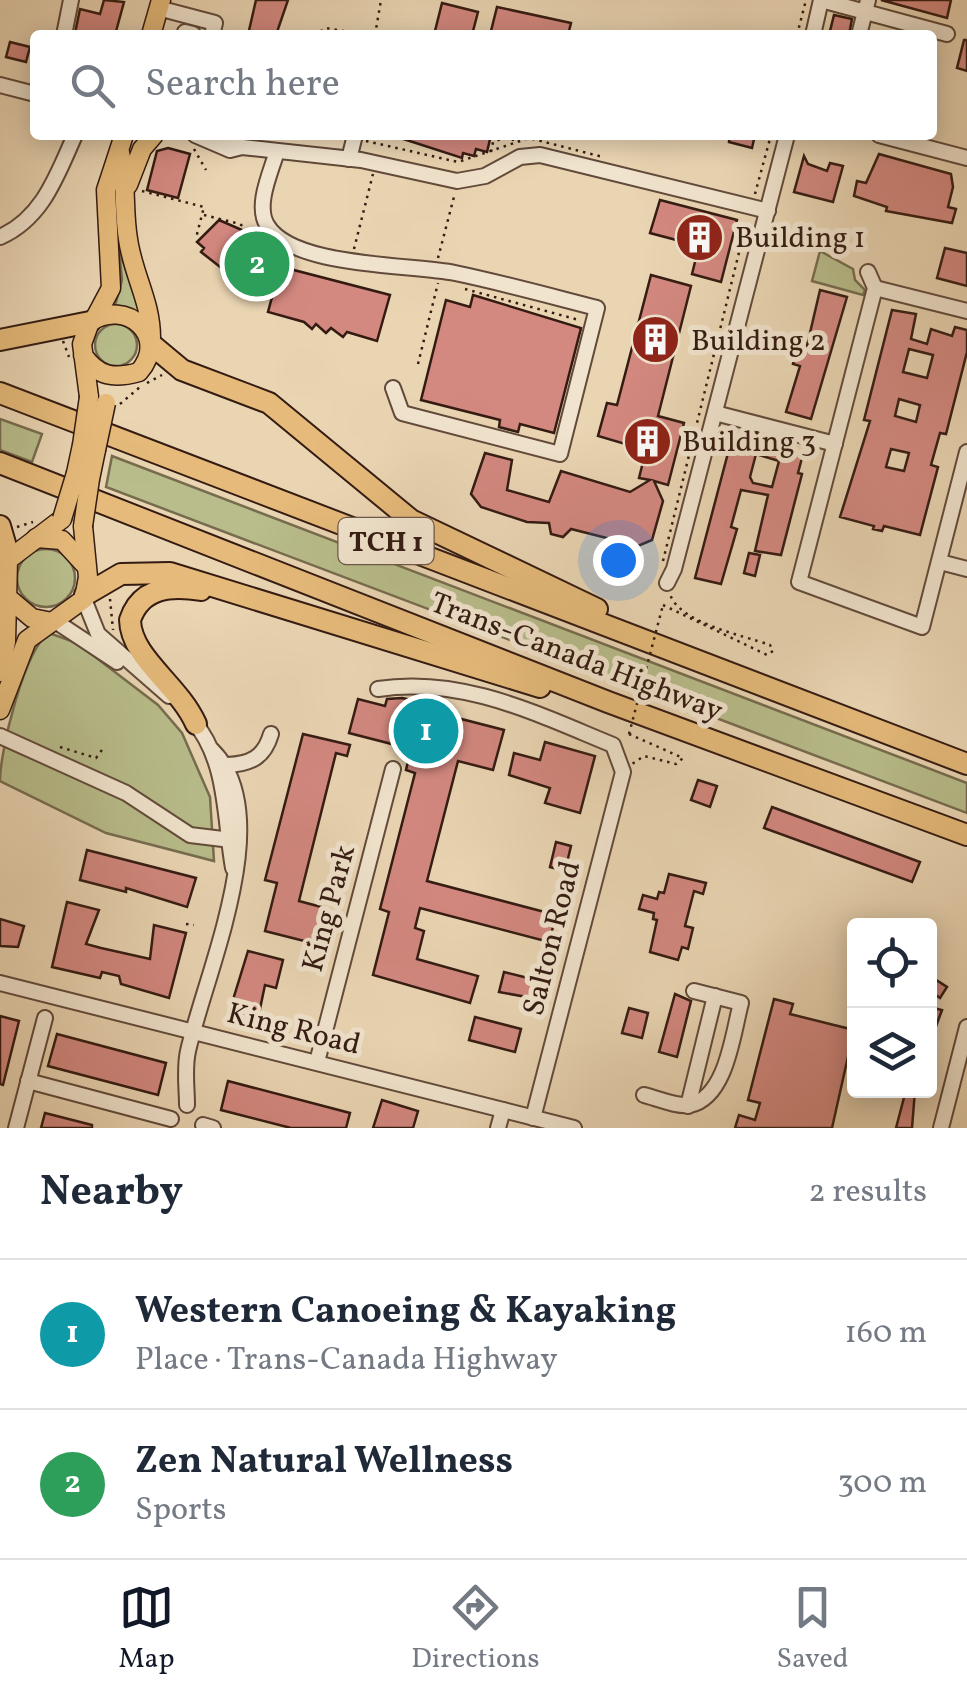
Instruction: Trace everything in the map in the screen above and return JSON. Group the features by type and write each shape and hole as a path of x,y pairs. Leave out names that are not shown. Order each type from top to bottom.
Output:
{"highway":[{"path":"0,340 92,320"},
{"path":"151,342 182,370 269,404 380,497 441,537 772,690"},
{"name":"Trans-Canada Highway","path":"0,393 967,764"},
{"name":"Trans-Canada Highway","path":"0,463 608,702 967,836"},
{"path":"5,528 6,560"},
{"path":"85,597 121,574 156,572 201,580 490,673 608,702"},
{"path":"196,724 180,692 135,644 130,620 139,602 154,591 186,588 316,614"}],"main road":[{"path":"152,30 159,4"},
{"path":"126,190 142,149 150,140"},
{"path":"0,710 28,640 85,597 83,476 89,448 104,403 116,387 139,372 151,342 150,308 127,236 122,144"},
{"path":"104,403 84,355 83,335 111,288 106,190 122,144"},
{"path":"92,320 123,314 141,324 151,342"},
{"path":"84,355 105,375 139,372"},
{"path":"0,672 6,560 38,529 62,519 83,476"},
{"path":"38,529 62,540 87,568"},
{"path":"4,592 32,618 54,622"}],"street":[{"path":"65,30 71,0"},
{"path":"814,30 821,0 866,6 935,30"},
{"path":"159,4 215,23 213,30"},
{"path":"188,30 190,16"},
{"path":"937,31 947,34"},
{"path":"0,85 30,93"},
{"path":"0,237 32,216 48,193 73,140"},
{"path":"200,140 230,150 242,147"},
{"path":"227,140 242,147 376,163 457,181 486,176 520,158 540,155 768,211"},
{"path":"349,159 354,140"},
{"path":"667,583 716,413 786,140"},
{"path":"898,140 967,158"},
{"path":"277,151 262,204 268,227 290,244 396,270 597,308 560,454 402,413 393,388"},
{"path":"868,272 876,288 799,582 922,627 967,452"},
{"path":"876,288 967,311"},
{"path":"716,413 835,444"},
{"path":"940,562 967,569"},
{"path":"85,597 98,634 196,724 212,750 225,792 234,874"},
{"path":"54,622 145,678"},
{"name":"Salton Road","path":"378,689 422,684 455,688 515,705 613,745 623,772 533,1118"},
{"path":"227,764 256,758 266,748 270,734"},
{"path":"0,736 126,793 190,835 231,840"},
{"path":"187,1105 186,1066 242,838 236,788 227,764 212,750"},
{"name":"King Park","path":"316,1062 393,769"},
{"name":"King Road","path":"0,983 574,1128"},
{"path":"644,1094 688,1106 704,1098 724,1069 741,1003 694,991"},
{"path":"688,1106 716,996"},
{"path":"16,1128 45,1018"},
{"path":"941,1128 967,1027"},
{"path":"28,1081 171,1118"},
{"path":"498,1128 503,1110"}],"path":[{"path":"378,30 381,0"},
{"path":"798,30 806,0"},
{"path":"197,140 206,170"},
{"path":"490,153 493,142 498,140"},
{"path":"664,567 675,497 770,140"},
{"path":"351,260 381,144"},
{"path":"433,277 457,181"},
{"path":"153,194 204,207 196,238"},
{"path":"202,214 240,224 247,230"},
{"path":"418,364 438,283 579,320"},
{"path":"104,403 129,394 166,370"},
{"path":"5,528 38,529"},
{"path":"640,757 654,756 679,764 680,754 629,734 663,605 767,655 773,651 770,645 711,626 673,604"},
{"path":"108,614 120,640"},
{"path":"58,752 60,747 96,758 105,746"},
{"path":"186,924 194,926"}],"green space":[{"path":"119,249 140,314 115,306 122,280"},
{"path":"820,251 853,269 855,280 865,290 863,295 812,281"},
{"path":"116,324 131,330 137,345 131,360 116,366 101,360 95,345 101,330"},
{"path":"0,419 42,434 32,462 0,450"},
{"path":"112,456 967,783 967,813 106,487"},
{"path":"46,549 67,557 75,578 67,599 46,607 25,599 17,578 25,557"},
{"path":"49,633 77,643 158,705 182,733 210,797 214,861 106,833 0,781 9,725 23,679"}],"building":[{"path":"104,0 124,2 116,30 76,30 80,9 100,14"},
{"path":"256,0 288,0 278,30 249,30"},
{"path":"881,0 951,0 947,18"},
{"path":"442,3 478,12 473,30 435,30"},
{"path":"497,7 571,23 569,30 491,30"},
{"path":"834,15 852,19 850,30 830,30"},
{"path":"967,40 967,71 957,68"},
{"path":"10,42 30,47 26,62 6,57"},
{"path":"406,140 490,140 487,152 476,149 474,156 463,153 462,158"},
{"path":"729,140 754,140 752,148"},
{"path":"168,148 190,154 178,198 147,190 157,151"},
{"path":"879,154 951,174 953,187 948,207 956,209 952,223 886,211 887,207 854,196 857,181 866,183"},
{"path":"804,156 808,164 827,171 830,163 843,166 833,202 794,192"},
{"name":"Building 1","path":"660,200 737,220 721,282 692,274 699,246 650,233"},
{"path":"219,220 242,230 235,239 263,262 390,295 377,341 347,332 343,337 331,328 326,333 316,324 312,329 304,322 268,312 272,297 251,291 201,252 204,248 197,242"},
{"path":"945,248 967,253 967,286 937,278"},
{"path":"651,275 691,286 658,416 684,423 668,485 654,481 663,501 652,540 638,546 571,529 563,537 551,534 549,523 527,522 481,507 471,494 485,453 512,460 507,490 549,502 561,471 630,492 650,480 639,478 646,450 598,436 607,403 617,405"},
{"path":"820,290 847,297 811,419 786,412 800,366 793,364 797,348 806,350"},
{"path":"473,295 581,328 554,433 520,424 518,432 499,427 500,420 421,400 446,300 470,307"},
{"path":"892,310 916,314 911,339 927,344 931,329 952,336 955,327 967,330 967,352 946,434 940,433 931,465 938,467 920,535 884,526 882,531 873,529 874,526 840,517 870,421 864,420","holes":["909,349 933,355 927,378 903,372","899,399 920,405 916,422 895,416","891,449 909,453 904,471 886,467"]},
{"path":"733,434 759,441 758,445 803,454 798,473 802,474 781,555 755,551 768,495 741,490 731,527 737,529 721,584 695,578","holes":["756,454 779,461 772,487 753,483 750,477"]},
{"path":"749,553 760,555 755,576 744,573"},
{"path":"358,699 385,706 387,699 416,701 415,707 504,730 493,770 458,761 427,881 556,915 549,942 420,908 415,928 424,931 417,959 478,976 470,1003 373,975 389,912 380,909 415,773 406,770 411,749 349,733"},
{"path":"303,734 350,745 347,756 336,753 299,901 325,908 316,944 265,931 277,883 265,880"},
{"path":"545,742 595,756 580,813 545,803 550,788 509,775 514,753 540,760"},
{"path":"698,780 717,786 710,807 691,800"},
{"path":"772,807 920,862 912,882 764,828"},
{"path":"556,842 571,846 565,871 550,867"},
{"path":"87,850 196,878 187,907 126,888 126,892 80,880"},
{"path":"669,874 706,883 703,894 694,891 685,926 693,928 688,949 682,947 678,960 650,952 657,920 653,919 654,913 639,909 643,895 657,899 659,892 664,893"},
{"path":"67,902 99,910 86,944 101,948 150,959 154,925 186,933 169,998 121,984 119,976 102,972 100,978 52,967"},
{"path":"0,919 24,926 18,947 0,946"},
{"path":"248,951 283,960 276,988 265,985 257,1023 228,1016"},
{"path":"504,972 536,980 532,998 499,992"},
{"path":"937,981 947,987 940,998 937,996"},
{"path":"675,994 691,1001 677,1057 659,1052"},
{"path":"774,999 793,1004 790,1014 847,1028 847,1061 832,1128 735,1128 739,1115 755,1120 760,1103 748,1100"},
{"path":"629,1008 648,1013 642,1038 622,1033"},
{"path":"0,1016 19,1021 3,1085 0,1084"},
{"path":"475,1017 521,1029 515,1052 469,1040"},
{"path":"57,1034 166,1063 158,1095 48,1066"},
{"path":"228,1081 350,1113 346,1128 291,1128 221,1110"},
{"path":"904,1098 914,1098 912,1128 896,1128"},
{"path":"382,1100 418,1111 413,1128 373,1128"},
{"path":"45,1113 92,1125 92,1128 41,1128"}],"place":[{"name":"Building 1","path":"700,237"},
{"name":"Zen Natural Wellness","path":"257,264"},
{"name":"Building 2","path":"656,340"},
{"name":"Building 3","path":"647,441"},
{"name":"Western Canoeing & Kayaking","path":"426,731"}]}
